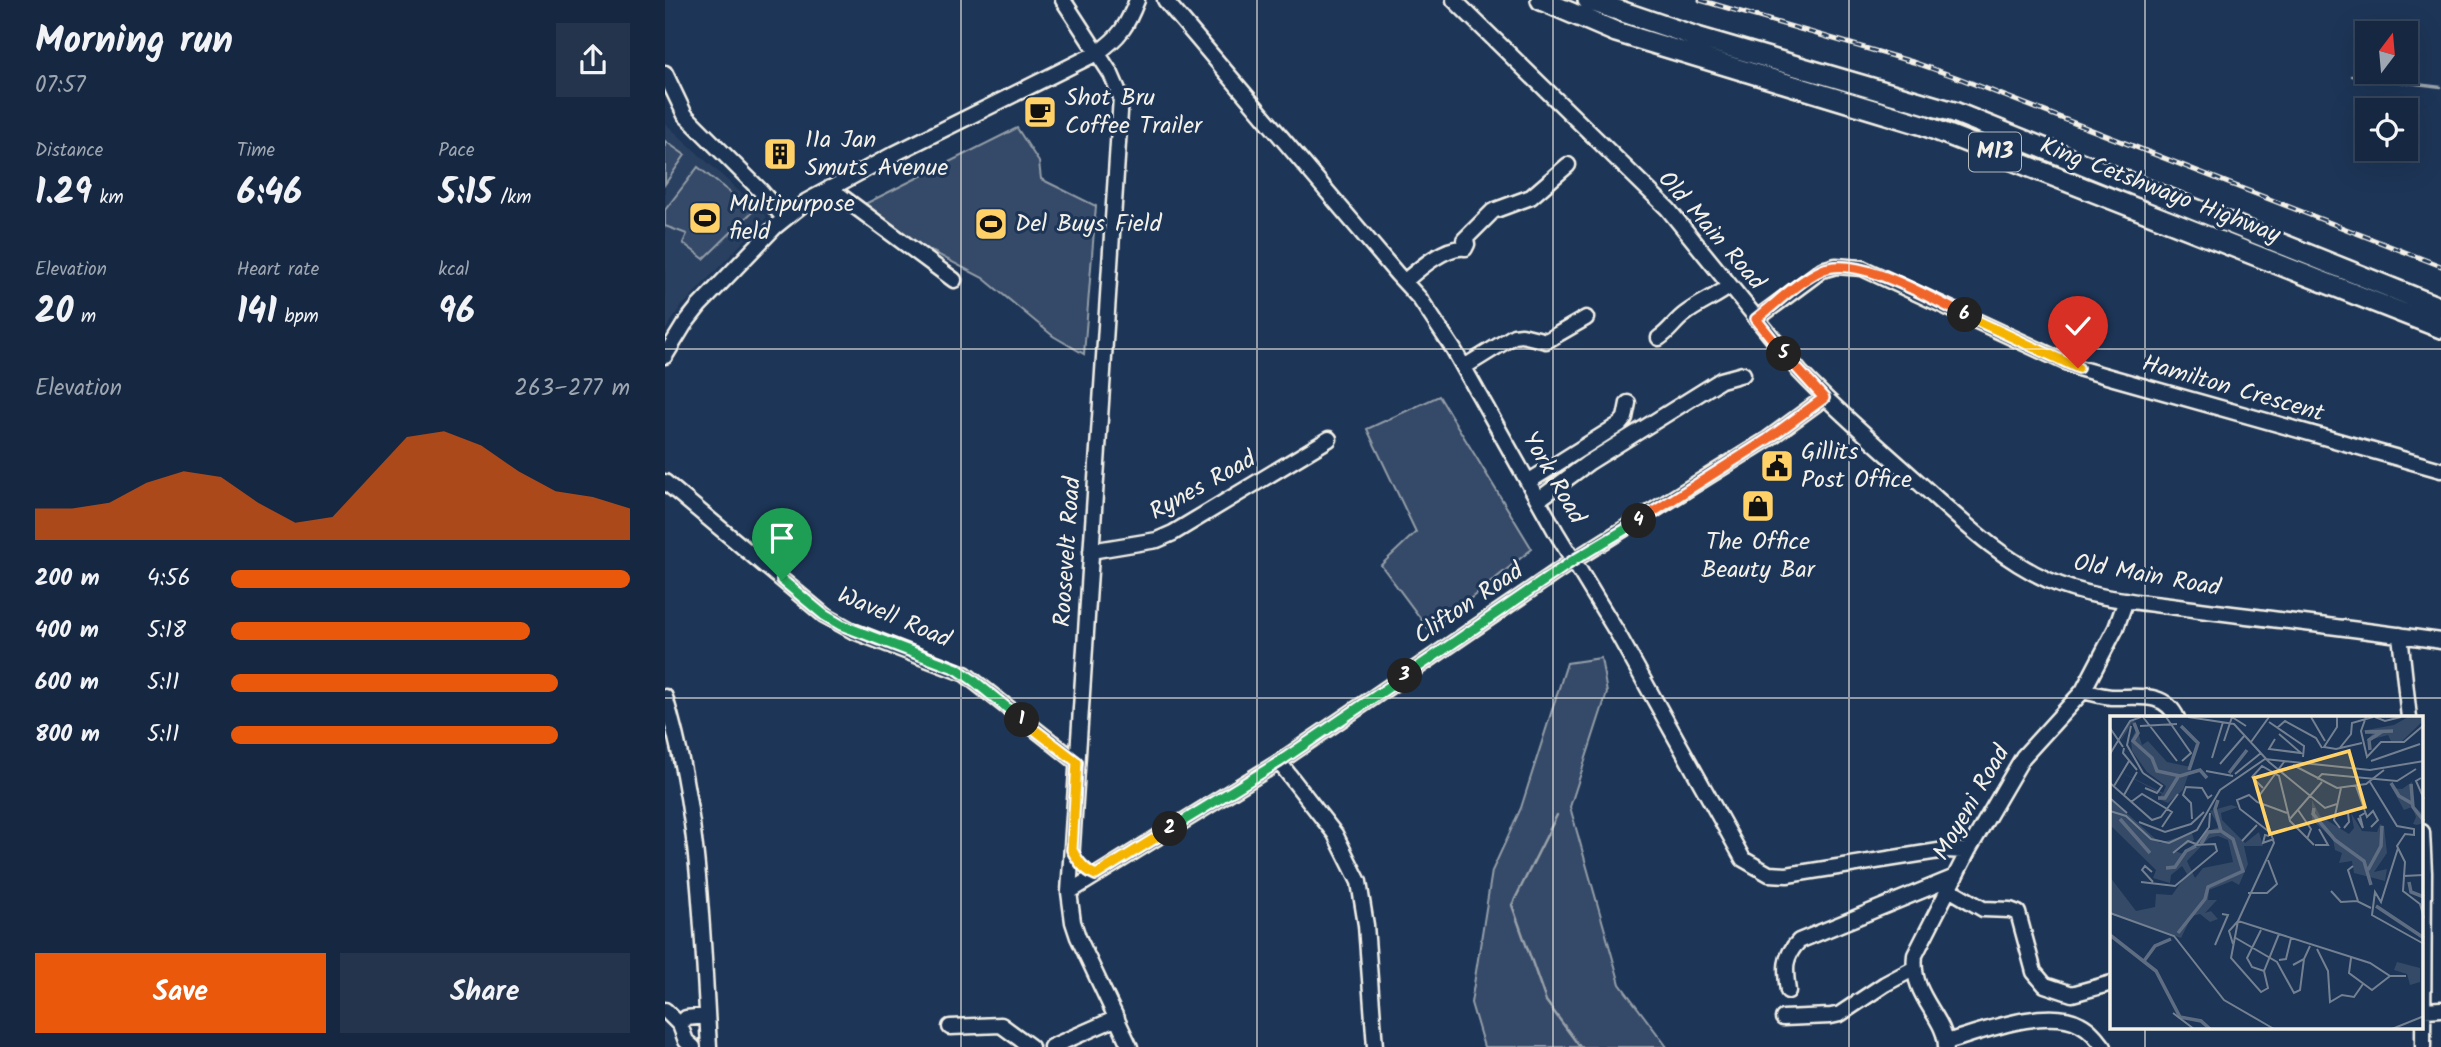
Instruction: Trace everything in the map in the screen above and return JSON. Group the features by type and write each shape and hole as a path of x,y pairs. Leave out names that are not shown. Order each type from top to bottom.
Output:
{"highway":[{"name":"King Cetshwayo Highway","path":"1541,0 1616,32 1923,125 2441,328"},
{"name":"King Cetshwayo Highway","path":"1588,0 1697,37 1954,113 2441,308"}],"street":[{"name":"Roosevelt Road","path":"1063,0 1111,74 1121,97 1069,892 1078,937 1130,1047"},
{"path":"665,356 699,306 785,219 807,201 1097,53 1125,29 1137,0"},
{"name":"York Road","path":"1165,0 1428,310 1464,367 1538,500 1618,634 1738,853 1747,863 1769,874 1787,875 1941,850 1968,851"},
{"name":"Old Main Road","path":"1454,0 1668,209 1756,319 1824,398 1979,536 2009,559 2060,585 2126,600 2441,641"},
{"path":"665,73 685,115 761,191 785,219"},
{"path":"1405,281 1461,244 1493,211 1531,197 1568,165"},
{"path":"829,188 954,280"},
{"name":"Hamilton Crescent","path":"1756,319 1822,270 1836,266 1862,268 2078,368 2441,470"},
{"path":"1659,338 1671,330 1685,314 1716,298 1730,286"},
{"path":"1464,367 1510,337 1522,335 1546,341 1586,318"},
{"path":"1538,500 1588,463 1721,380 1743,374"},
{"name":"Clifton Road","path":"1069,892 1279,762 1574,560 1768,439 1824,398"},
{"path":"1528,482 1620,424 1625,418 1628,403"},
{"name":"Rynes Road","path":"1091,551 1157,540 1173,533 1329,439"},
{"name":"Wavell Road","path":"665,482 824,615 853,631 965,674 1077,762"},
{"name":"Moyeni Road","path":"1913,969 1915,955 1968,851 2023,757 2083,691 2116,628 2126,600"},
{"path":"2400,635 2409,716"},
{"path":"2083,691 2114,697 2151,697 2167,703 2176,716"},
{"path":"665,697 691,807 697,855 709,1047"},
{"path":"1279,762 1335,834 1359,882 1366,925 1375,1047"},
{"path":"1072,850 1086,869 1096,875"},
{"path":"2423,873 2423,1047"},
{"path":"1788,991 1786,958 1799,941 1952,883 1983,909 2018,913 2034,972 2045,985 2072,993 2110,984"},
{"path":"1783,1018 1832,1017 1840,1014 1913,969 1920,992 1946,1045 2013,1023 2045,1018 2080,1023 2104,1047"},
{"path":"2423,1012 2441,1009"},
{"path":"665,1010 680,1026 685,1041 693,1047"},
{"path":"680,1026 686,1018 707,1016"},
{"path":"1051,1047 1117,1018"},
{"path":"950,1027 1001,1025 1031,1047"}],"shaded area":[{"path":"665,123 767,217 681,307 665,331"},
{"name":"Del Buys Field","path":"1017,128 1039,162 1041,179 1096,206 1084,354 1053,336 983,278 914,242 861,206"},
{"path":"665,141 685,155 665,184"},
{"name":"Multipurpose field","path":"698,167 753,211 704,259 683,243 687,234 665,226 665,210"},
{"path":"1439,396 1532,549 1430,631 1381,565 1416,532 1367,429"},
{"path":"1601,658 1607,693 1570,807 1620,984 1667,1047 1484,1047 1471,1003 1492,871 1521,808 1567,663"}],"waterway":[{"path":"2352,76 2441,87"},
{"path":"1557,815 1512,905 1546,1001 1580,1047"}],"railway":[{"path":"1700,0 1956,77 2441,266"}],"place":[{"name":"Shot Bru Coffee Trailer","path":"1040,112"},
{"name":"11a Jan Smuts Avenue","path":"780,154"},
{"name":"Multipurpose field","path":"705,218"},
{"name":"Del Buys Field","path":"991,224"},
{"name":"Gillits Post Office","path":"1777,466"},
{"name":"The Office Beauty Bar","path":"1758,506"}],"route":[{"path":"782,580 824,615 841,625 957,669 1077,762 1072,850 1078,861 1096,875 1279,762 1574,560 1768,439 1824,398 1756,319 1822,270 1841,266 1871,271 2078,368"}]}
